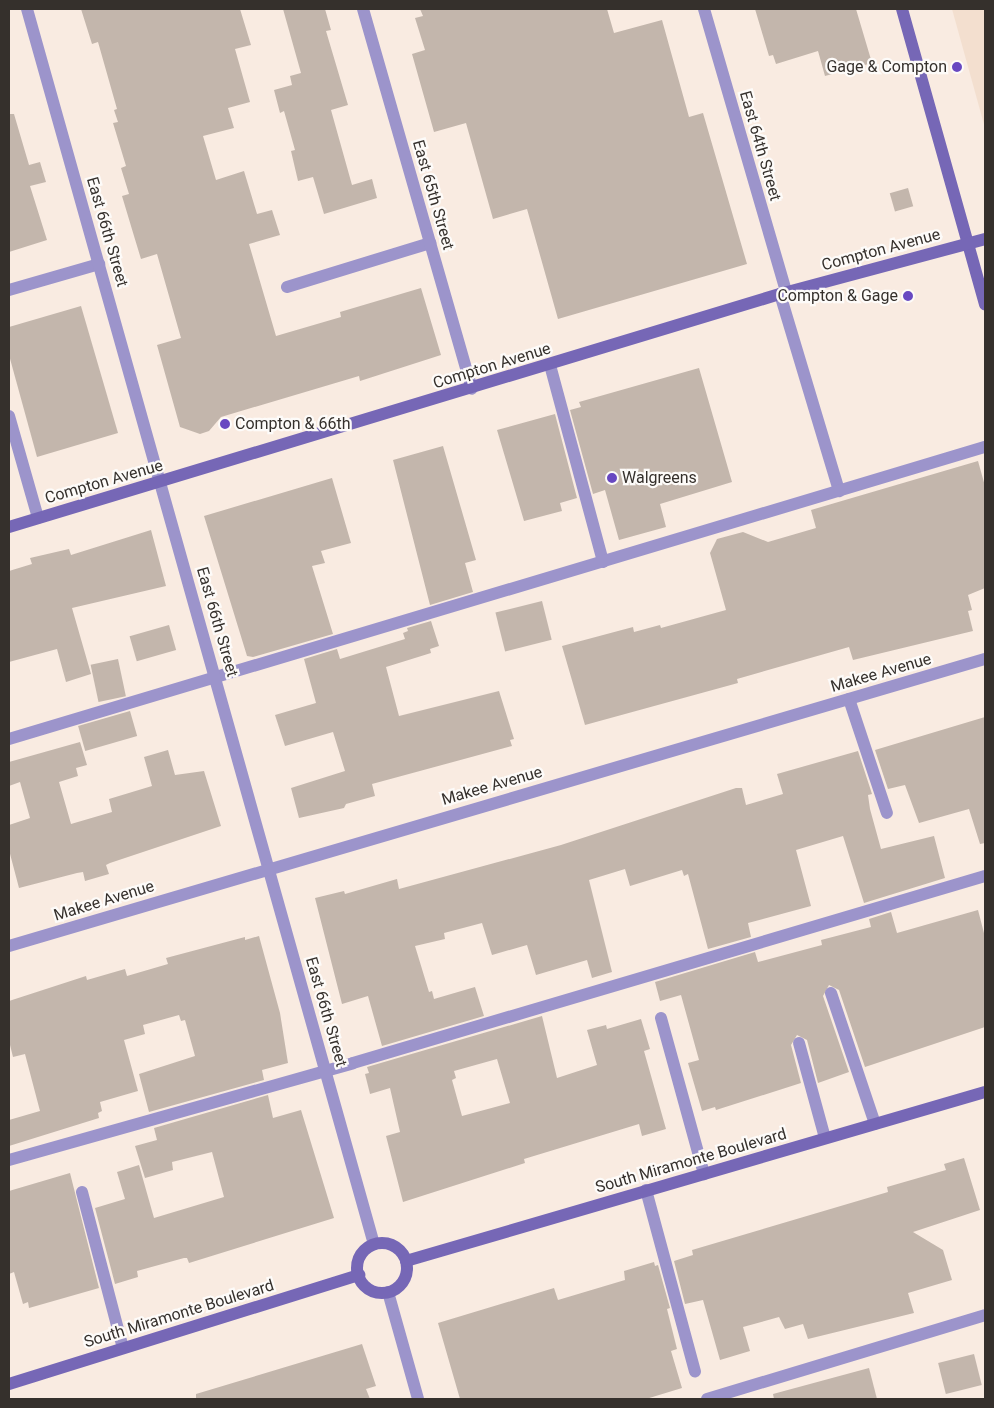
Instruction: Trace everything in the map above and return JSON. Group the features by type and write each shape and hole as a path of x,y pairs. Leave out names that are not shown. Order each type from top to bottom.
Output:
{"main road":[{"path":"902,9 985,305"},
{"name":"Compton Avenue","path":"9,527 472,390 783,293 985,238"},
{"name":"South Miramonte Boulevard","path":"406,1260 985,1092"},
{"path":"374,1244 390,1244 402,1253 406,1260 406,1276 395,1289 388,1292 367,1287 359,1275 359,1260 374,1244"},
{"name":"South Miramonte Boulevard","path":"9,1384 359,1275"}],"street":[{"name":"East 66th Street","path":"28,9 374,1244"},
{"name":"East 65th Street","path":"363,9 472,390"},
{"name":"East 64th Street","path":"704,9 840,491"},
{"path":"287,287 430,243"},
{"path":"9,290 99,264"},
{"path":"550,365 603,562"},
{"path":"9,416 38,518"},
{"path":"9,739 216,679 985,447"},
{"name":"Makee Avenue","path":"9,946 269,868 985,660"},
{"path":"849,699 887,813"},
{"path":"9,1160 326,1070 985,876"},
{"path":"831,993 875,1124"},
{"path":"661,1018 704,1174"},
{"path":"799,1043 826,1138"},
{"path":"646,1190 695,1371"},
{"path":"82,1192 123,1348"},
{"path":"388,1292 418,1399"},
{"path":"707,1399 985,1315"}],"shaded area":[{"path":"952,9 985,9 985,128"}],"building":[{"path":"81,9 240,9 251,45 235,49 250,102 228,108 234,128 203,136 216,180 244,171 257,214 272,210 280,235 249,244 276,336 341,317 340,312 421,288 441,355 360,381 359,376 221,417 209,431 200,434 180,427 157,345 181,338 157,254 141,259 134,236 122,196 129,194 121,168 126,166 113,123 118,122 114,110 117,109 98,42 92,44"},
{"path":"283,9 325,9 331,30 326,31 348,105 331,110 352,185 372,179 377,198 324,214 313,177 298,181 291,151 295,150 284,111 280,113 274,90 292,85 290,76 301,73"},
{"path":"420,9 607,9 614,33 662,20 689,117 703,113 747,264 558,319 527,209 493,219 466,123 434,132 412,54 425,50 415,18 423,16"},
{"path":"755,9 856,9 872,63 825,76 818,51 776,64 773,55 769,56"},
{"path":"9,114 14,114 29,165 40,162 46,182 30,186 47,240 9,252"},
{"path":"908,188 913,206 895,212 890,193"},
{"path":"81,306 118,433 37,457 9,355 9,327"},
{"name":"Walgreens","path":"699,368 732,482 660,504 666,527 619,540 605,490 593,494 570,410 581,407 579,402"},
{"path":"555,414 577,498 560,503 562,511 524,521 497,430"},
{"path":"443,446 476,560 465,563 473,592 430,605 393,460"},
{"path":"978,461 985,486 985,588 968,595 972,610 968,611 973,631 853,660 849,647 737,679 738,683 585,725 562,646 633,627 634,632 660,625 661,628 726,610 710,553 717,539 743,532 768,542 816,528 811,510"},
{"path":"332,478 351,543 321,551 325,563 312,566 333,634 253,657 247,656 204,516"},
{"path":"151,530 166,586 72,608 91,674 66,682 57,649 9,662 9,571 32,564 30,558 69,549 71,555"},
{"path":"542,601 552,640 505,651 495,613"},
{"path":"431,621 439,646 430,649 431,653 386,667 399,716 499,691 514,739 510,740 512,746 372,784 375,796 346,804 344,808 299,818 291,788 345,771 333,732 285,746 275,715 316,703 304,659 337,649 340,659 405,639 403,633 408,631 407,628"},
{"path":"169,625 176,650 137,661 130,636"},
{"path":"118,659 126,696 99,702 91,665"},
{"path":"130,711 137,736 85,751 78,726"},
{"path":"985,717 985,843 980,844 969,809 919,823 905,785 888,789 875,750"},
{"path":"80,742 87,765 76,768 78,776 59,782 71,824 112,812 109,799 152,786 144,757 168,750 175,775 204,771 221,826 110,863 106,865 109,874 85,881 83,872 19,888 9,850 9,825 30,818 20,782 9,786 9,762"},
{"path":"858,751 872,794 868,795 870,809 881,849 934,836 945,878 864,903 843,836 796,850 811,906 748,923 751,937 708,949 688,874 684,876 682,870 630,886 625,869 589,880 612,972 592,978 587,960 536,975 527,945 492,955 482,923 444,933 445,939 415,946 429,992 432,991 434,999 475,987 484,1016 382,1046 368,996 342,1004 315,898 344,891 345,894 397,879 399,889 561,845 736,788 742,788 746,805 783,794 777,774"},
{"path":"978,910 985,937 985,1027 865,1067 839,990 829,985 823,996 849,1072 818,1083 807,1040 797,1035 791,1045 801,1083 716,1110 715,1107 702,1111 688,1063 699,1060 681,995 660,1001 655,982 755,952 758,962 822,945 821,940 871,927 869,919 891,912 897,933"},
{"path":"259,936 280,1013 288,1063 262,1070 264,1080 149,1112 139,1074 195,1056 185,1020 181,1021 179,1015 143,1025 145,1034 124,1040 138,1091 100,1102 102,1111 98,1113 99,1118 9,1146 9,1120 40,1111 25,1054 13,1057 9,1041 9,1001 86,976 87,980 125,969 127,976 168,964 166,958 245,937 245,940"},
{"path":"542,1016 557,1078 597,1065 587,1030 606,1025 607,1029 641,1019 650,1049 644,1051 666,1129 642,1136 639,1124 524,1159 525,1163 403,1202 386,1136 400,1132 390,1088 370,1094 365,1074 369,1073 367,1067","holes":["497,1059 510,1103 462,1116 452,1080 456,1078 454,1071"]},
{"path":"268,1095 273,1118 301,1110 334,1218 189,1263 187,1258 184,1258 137,1271 138,1277 115,1284 95,1208 125,1199 117,1172 139,1165 154,1218 224,1197 212,1152 172,1162 173,1170 145,1178 135,1146 157,1140 154,1128"},
{"path":"964,1158 980,1210 913,1232 943,1250 952,1280 908,1293 914,1313 808,1339 803,1324 785,1329 779,1317 743,1327 750,1351 720,1360 703,1300 685,1304 674,1261 693,1255 692,1250 888,1192 887,1187 946,1170 944,1164"},
{"path":"70,1173 99,1288 29,1308 28,1302 23,1304 14,1272 9,1274 9,1191"},
{"path":"654,1262 655,1266 658,1265 670,1308 667,1309 677,1349 671,1351 682,1388 646,1399 460,1399 438,1323 554,1288 558,1300 625,1280 624,1271"},
{"path":"362,1344 376,1386 366,1389 370,1399 196,1399 196,1394"},
{"path":"974,1354 982,1385 946,1394 938,1363"},
{"path":"869,1368 877,1399 774,1399 773,1394"}],"place":[{"name":"Gage & Compton","path":"957,67"},
{"name":"Compton & Gage","path":"908,296"},
{"name":"Compton & 66th","path":"225,424"},
{"name":"Walgreens","path":"612,478"}]}
